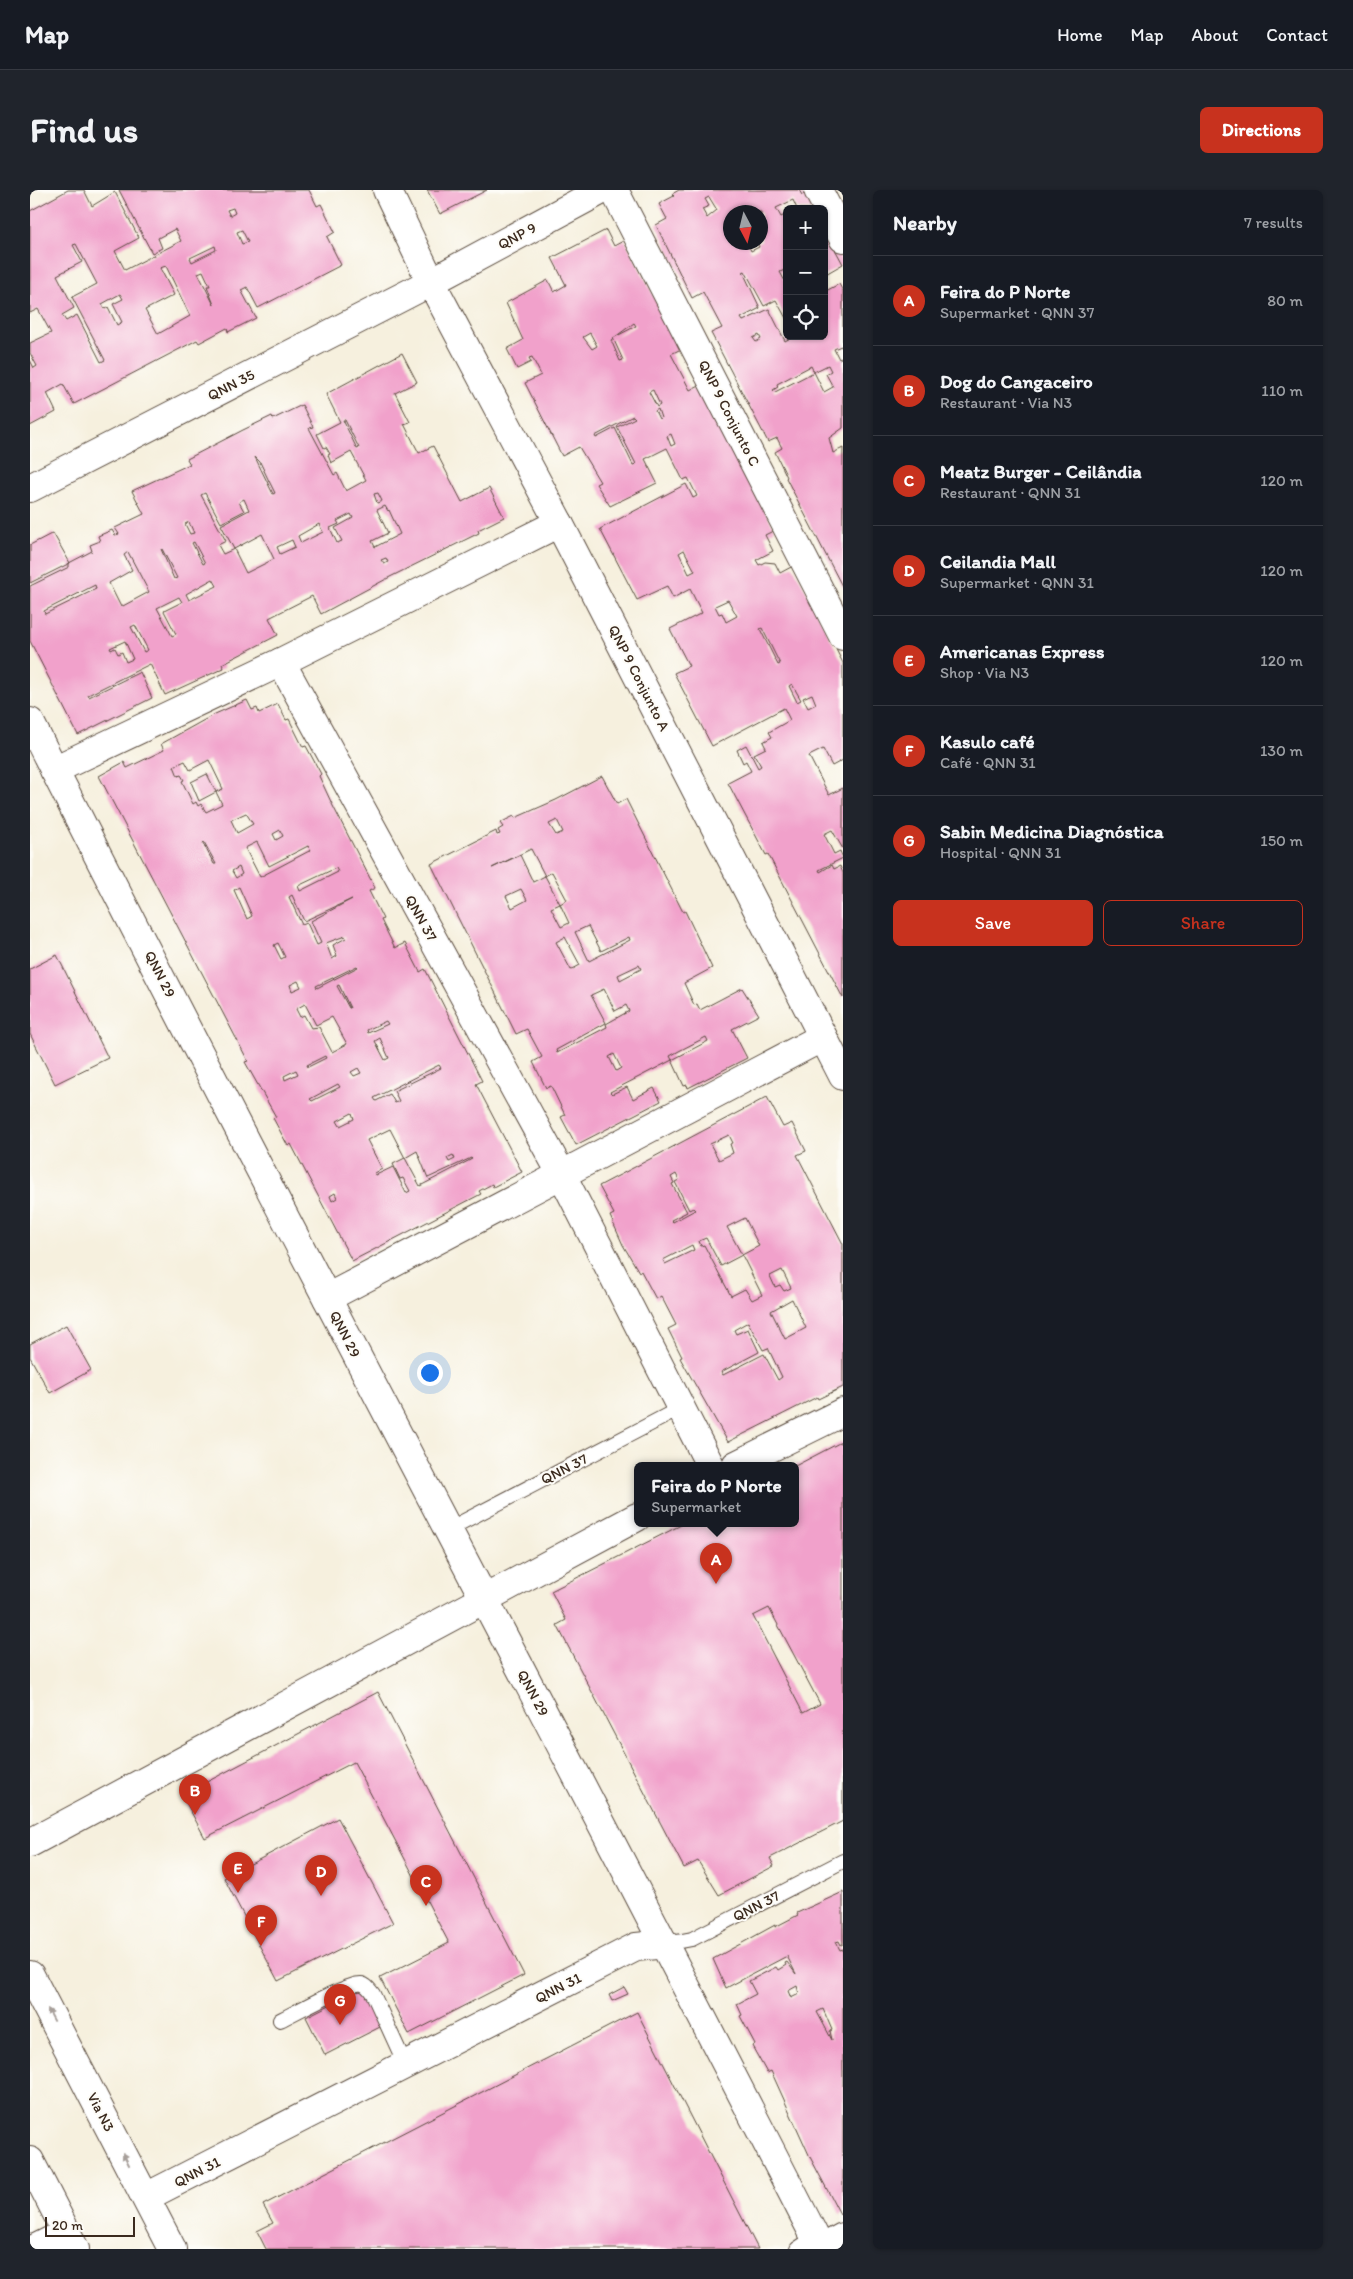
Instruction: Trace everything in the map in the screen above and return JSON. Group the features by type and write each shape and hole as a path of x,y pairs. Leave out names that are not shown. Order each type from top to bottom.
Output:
{"street":[{"name":"QNP 9 Conjunto A","path":"387,190 432,282 559,523 843,1076"},
{"name":"QNP 9","path":"432,282 602,190"},
{"name":"QNP 9 Conjunto C","path":"614,190 843,636"},
{"path":"818,190 843,238"},
{"name":"QNN 35","path":"30,488 432,282"},
{"path":"54,770 281,662 559,523"},
{"name":"QNN 37","path":"281,662 562,1175 708,1462"},
{"name":"QNN 29","path":"30,722 447,1530 666,1944"},
{"path":"327,1298 823,1037"},
{"path":"742,1462 843,1412"},
{"path":"30,1843 634,1519"},
{"path":"666,1944 820,2244"},
{"name":"QNN 31","path":"146,2197 636,1947 666,1944"},
{"name":"Via N3","path":"30,1975 172,2249"},
{"path":"30,2161 71,2241 34,2249"}],"lane":[{"name":"QNN 37","path":"447,1530 680,1408"},
{"name":"QNN 37","path":"666,1944 692,1939 843,1861"},
{"path":"280,2020 348,1987 362,1984 373,1994 406,2066"}],"building":[{"path":"68,190 84,190 92,206 115,192 139,238 115,251 125,270 181,241 175,229 158,238 162,248 152,253 119,190 309,190 317,206 321,204 335,232 327,237 341,265 258,308 247,287 241,290 256,318 228,332 227,328 199,343 197,340 74,404 63,384 47,393 56,412 30,426 30,360 34,368 37,366 30,353 30,343 51,333 38,309 30,313 30,211","holes":["233,208 235,213 230,216 227,210","242,230 248,242 242,244 237,232","76,244 97,284 72,297 105,360 101,362 77,315 66,321 62,315 74,308 57,275 82,262 73,245","215,246 216,250 192,262 190,258","166,266 190,316 158,334 145,310 174,295 160,268","203,271 210,286 207,286 214,305 198,273","120,294 123,299 113,304 122,322 117,325 108,307 105,309 102,304"]},
{"path":"427,190 487,190 440,214"},
{"path":"679,190 799,190 802,195 806,193 811,205 795,205 793,200 776,208 781,217 783,216 783,271 780,272 783,278 783,313 776,300 764,306 745,271 743,272 760,308 741,318 743,321 769,309 783,340 828,340 828,290 839,284 843,291 843,349 841,346 834,349 839,359 843,357 843,428 829,438 833,453 843,448 843,588 786,478 775,452 782,448 777,438 768,442 711,333 722,328 703,292 692,298 656,225 667,219 659,204 674,196 672,194","holes":["709,197 717,210 707,218 702,209 709,206 705,199","759,335 761,339 756,342 753,338","828,365 831,371 826,374 833,387 824,392 814,372","811,366 814,372 775,392 773,390 778,387 777,384"]},
{"path":"606,230 614,246 625,240 681,349 671,354 690,390 701,384 775,530 765,535 773,551 756,560 759,565 765,562 775,563 780,573 793,566 843,663 843,760 832,766 823,749 809,756 829,795 843,788 843,849 832,830 824,834 834,854 840,851 843,858 819,870 820,872 832,865 834,869 840,866 843,873 843,998 768,854 766,855 728,783 751,771 746,761 743,763 737,750 746,745 758,768 761,766 754,754 766,748 763,742 772,737 769,732 790,720 784,708 712,746 674,673 689,666 670,629 702,613 690,589 673,598 667,586 637,600 600,529 686,484 693,498 697,496 688,478 683,480 667,448 645,459 657,483 610,506 596,484 600,482 579,447 562,456 525,383 541,375 532,357 529,358 531,362 517,369 507,349 523,340 506,303 548,280 554,292 566,285 552,258","holes":["634,323 636,326 615,337","590,333 597,346 592,349 583,337","613,338 623,360 620,361 611,340","653,390 660,405 657,407 649,392","658,409 661,418 659,419 655,411","633,416 635,418 617,427 636,464 633,465 615,428 596,438 595,436","671,434 675,444 671,446 667,436","684,550 695,571 689,574 679,553","728,600 737,616 726,622 722,613 719,614 715,606","762,628 780,664 778,665 760,629","792,684 801,700 797,702 789,686","812,694 816,704 808,708 803,698"]},
{"path":"828,236 843,264 828,273"},
{"path":"402,353 417,382 395,393 410,422 404,424 419,453 433,446 462,502 489,488 504,517 478,530 479,533 321,614 312,596 269,618 278,635 222,664 224,668 165,695 150,664 88,695 89,697 140,672 152,698 78,735 30,641 30,586 69,567 69,563 92,551 90,545 100,541 98,536 112,530 115,535 119,534 115,528 144,514 132,491 190,464 187,459 243,430 272,416 273,419 302,405 313,427 309,428 334,475 337,473 346,491 366,480 351,452 331,463 328,455 330,454 326,447 324,448 317,434 340,422 326,394","holes":["343,420 345,420 359,448 357,449","255,457 260,462 275,493 273,494","205,493 221,523 244,511 239,502 244,499 249,510 221,525 234,549 223,554 218,545 226,541 201,495","378,493 382,501 377,503 374,494","385,506 389,510 400,534 375,547 372,541 388,533 377,510","351,514 353,518 335,528 342,541 337,543 330,528 339,524 337,521","189,522 194,533 190,534 185,524","319,524 323,532 301,543 298,536","262,534 274,559 246,573 234,549","292,540 295,547 280,554 277,547","194,542 205,563 203,564 192,543","162,549 177,578 174,579","128,552 149,592 121,607 109,583 132,570 124,555","386,558 388,562 384,564 381,560","213,579 217,586 189,600 186,594","95,585 96,589 45,614 44,611","179,597 182,602 164,611 176,634 172,636 157,608","135,625 148,650 144,652 131,627","125,641 133,659 126,662 122,652 118,654 115,648 111,650 110,648"]},
{"path":"53,533 70,563 30,583 30,545"},
{"path":"247,700 252,710 257,708 259,713 278,704 286,720 289,719 303,747 306,746 321,774 319,776 332,804 375,888 369,891 395,948 405,943 420,972 425,969 482,1081 476,1084 522,1172 493,1187 492,1184 479,1191 481,1194 352,1261 291,1144 288,1146 273,1118 276,1117 245,1062 248,1061 99,776 124,762 127,768 164,750 161,744 215,714","holes":["209,760 223,789 216,792 222,804 206,812 201,804 198,806 196,802 193,804 182,781 184,780 181,775 178,776 174,766 185,761 190,770","246,813 253,824 237,833 231,820","280,830 283,836 276,840 273,834","204,842 216,864 214,864","257,842 269,866 308,846 311,850 260,877 245,848","239,867 242,874 236,878 232,871","336,868 338,872 300,891 298,886","239,887 252,916 247,919 234,890","292,895 304,921 352,899 311,921 321,943 317,945 307,923 302,925 289,897","345,936 346,938 333,945 337,956 332,959 326,943","278,943 285,957 281,959 274,945","358,967 317,988 316,986","298,981 301,987 292,991 290,985","339,985 350,1008 337,986","305,1004 316,1025 332,1017 347,1044 332,1052 319,1027 311,1028 304,1015 300,1017 296,1009","386,1021 388,1024 368,1033 367,1030","380,1038 389,1058 385,1060 375,1041","325,1056 326,1058 308,1067 307,1065","439,1065 441,1068 394,1091 399,1101 395,1103 390,1094 376,1101 374,1098","358,1068 361,1073 354,1076 351,1072","296,1070 298,1074 285,1080 284,1076","338,1084 340,1087 312,1101 310,1099","352,1113 354,1119 340,1126 337,1121","390,1129 405,1158 393,1164 400,1179 403,1178 410,1191 406,1193 393,1167 376,1175 375,1173 382,1169 367,1140","417,1151 428,1178 472,1159 420,1186 405,1158","453,1155 455,1159 449,1162 447,1158","335,1193 337,1198 332,1201 330,1196"]},
{"path":"207,774 216,792 199,801 191,782"},
{"path":"602,776 617,804 626,799 683,912 685,911 712,968 684,983 694,1005 697,1004 700,1010 742,988 759,1015 732,1029 747,1058 688,1088 687,1085 684,1086 672,1060 610,1092 612,1094 627,1087 633,1099 654,1088 661,1101 576,1145 561,1117 565,1115 551,1086 546,1088 533,1062 542,1057 527,1029 516,1034 431,864 496,831 497,835 500,834 498,830 503,827 500,823 556,800","holes":["557,820 563,832 556,835 549,824","531,849 545,876 533,882 520,855 492,868","552,872 567,900 560,904 545,876","521,889 527,900 512,908 506,896","560,904 569,923 561,927 551,908","588,926 601,951 629,937 630,940 589,961 575,932","565,937 580,965 571,970 556,942","639,965 641,969 620,980 618,975","604,989 615,1011 626,1005 629,1011 606,1024 607,1027 557,1053 556,1050 606,1023 591,995","706,1037 708,1041 672,1060 670,1056","614,1054 621,1068 616,1071 609,1057"]},
{"path":"57,955 108,1058 55,1084 30,1034 30,969"},
{"path":"767,1097 783,1127 792,1123 806,1151 797,1155 843,1244 843,1387 818,1399 817,1397 728,1442 680,1358 682,1357 668,1329 676,1325 661,1296 656,1299 641,1271 639,1272 623,1245 610,1216 614,1214 599,1186","holes":["729,1135 733,1143 730,1144 733,1153 719,1160 710,1144","676,1174 679,1180 675,1182 689,1210 693,1208 695,1210 673,1222 671,1220 687,1212 672,1184 674,1183 671,1177","745,1218 759,1246 742,1255 727,1227","706,1238 721,1266 742,1255 762,1295 752,1300 745,1289 731,1296 704,1245 701,1246 699,1241","692,1245 694,1250 665,1264 663,1260","782,1270 791,1288 784,1291 780,1285 775,1287 770,1276","792,1299 806,1328 785,1339 771,1311","748,1322 763,1350 768,1348 782,1377 778,1380 764,1354 723,1375 721,1372 759,1352 748,1329 736,1334 734,1330"]},
{"path":"66,1325 91,1370 50,1393 30,1357 30,1344"},
{"path":"843,1441 843,1821 770,1858 774,1866 719,1895 698,1861 684,1868 557,1625 566,1620 551,1591 677,1527 799,1527 799,1464","holes":["769,1608 820,1704 803,1713 753,1616"]},
{"path":"378,1692 524,1975 409,2034 380,1978 449,1943 354,1762 205,1838 182,1795"},
{"path":"338,1818 393,1923 278,1981 224,1878"},
{"path":"843,1892 843,1944 841,1945 839,1941 836,1942 840,1950 843,1949 843,2212 840,2214 810,2157 771,2071 767,2073 752,2046 755,2044 740,2016 742,2015 737,2004 756,1994 749,1981 776,1967 778,1970 786,1965 785,1963 787,1962 796,1974 787,1956 726,1988 713,1959 775,1925 775,1927 798,1915 797,1913","holes":["797,1986 799,1994 791,1998 788,1991","823,2009 832,2030 830,2031 832,2040 817,2012"]},
{"path":"624,1987 628,1994 612,2001 609,1995"},
{"path":"363,1988 382,2026 325,2055 306,2017"},
{"path":"637,2012 758,2249 266,2249 257,2231 273,2223 263,2205"}],"place":[{"name":"Feira do P Norte","path":"716,1584"},
{"name":"Dog do Cangaceiro","path":"195,1815"},
{"name":"Americanas Express","path":"238,1893"},
{"name":"Ceilandia Mall","path":"321,1896"},
{"name":"Meatz Burger - Ceilândia","path":"426,1906"},
{"name":"Kasulo café","path":"261,1946"},
{"name":"Sabin Medicina Diagnóstica","path":"340,2025"}]}
